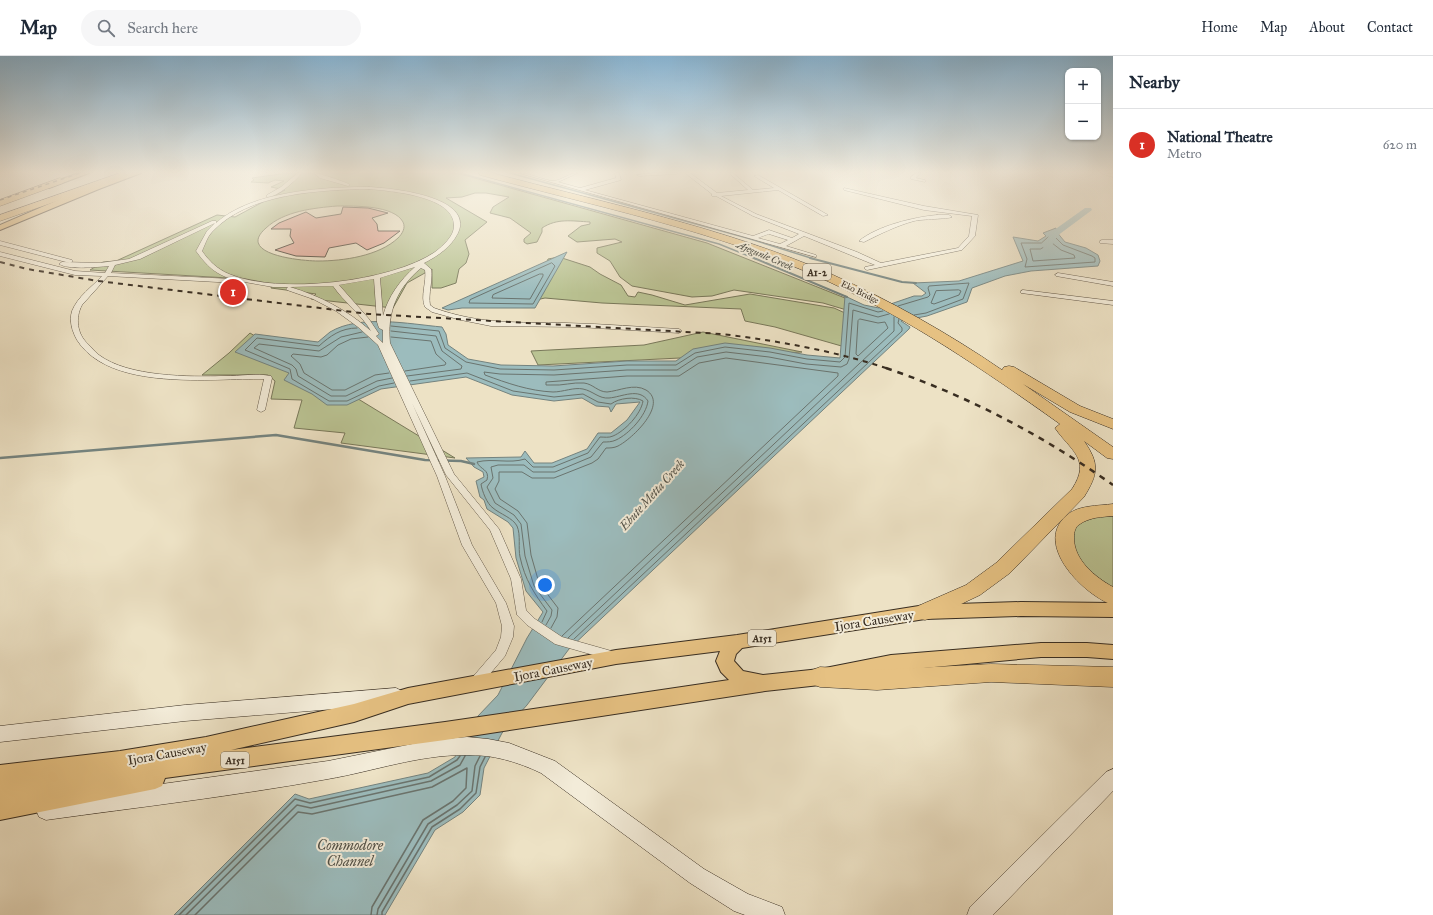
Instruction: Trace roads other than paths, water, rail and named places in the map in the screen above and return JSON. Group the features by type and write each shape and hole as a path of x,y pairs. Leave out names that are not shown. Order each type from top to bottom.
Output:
{"highway":[{"path":"0,218 13,213"},
{"path":"0,221 22,213"},
{"name":"Eko Bridge","path":"632,213 750,247 797,264 872,298 907,316 993,371 1113,454"},
{"name":"Eko Bridge","path":"642,213 725,235 782,255 867,290 904,309 977,352 1113,446"},
{"path":"977,352 1075,409 1113,424"},
{"path":"924,612 973,590 1003,568 1078,493 1085,483 1088,474 1089,464 1084,454 1069,433 993,371"},
{"path":"1113,510 1099,510 1085,513 1067,524 1063,533 1064,543 1069,557 1075,566 1086,578 1113,597"},
{"path":"820,677 877,680 991,673 1034,673 1113,677"}],"main road":[{"path":"0,228 35,213"},
{"name":"Ijora Causeway","path":"0,790 27,780 120,760 206,746 301,726 354,713 408,696 493,681 594,656 616,656 738,642 924,612 1021,609 1113,610"},
{"path":"738,642 729,650 725,661 729,670 734,675 744,679 764,683"},
{"name":"Ijora Causeway","path":"0,775 27,780 220,762 446,731 764,683 820,677 891,663 1041,650 1087,650 1113,652"},
{"path":"0,809 182,774 220,762"}],"street":[{"path":"0,248 58,264 78,266 113,264 134,259 235,213"},
{"path":"383,315 402,285 421,265 446,246 454,236 458,226 457,221 452,213"},
{"path":"665,213 814,256"},
{"path":"750,213 859,254 878,264"},
{"path":"867,268 878,264 956,250 964,246 972,236 975,215 961,213"},
{"path":"862,241 890,227 921,218 941,216 974,220"},
{"path":"223,218 206,234 199,251 202,259 206,263 223,274 245,281"},
{"path":"753,238 769,232 792,240"},
{"path":"781,246 804,234"},
{"path":"1102,242 1113,242"},
{"path":"0,243 73,261 78,266"},
{"path":"0,254 75,273 108,274 126,270 214,281 245,281 272,285 298,292 318,300 353,319 384,343"},
{"path":"272,285 314,286 376,277 408,267 433,256"},
{"path":"126,270 134,259"},
{"path":"0,260 36,268 67,270"},
{"path":"113,264 108,274 84,299 74,317 74,325 88,350 115,366 163,377 228,379 263,376 268,378 260,410"},
{"path":"421,265 428,269 430,277 426,298 427,306 430,309 464,320 477,323 506,325 564,325 679,332"},
{"path":"1058,275 1113,284"},
{"path":"376,277 386,329 384,343"},
{"path":"335,284 339,291 364,317 384,343 432,449 446,475 467,545 501,603 508,626 508,636 501,653 474,684"},
{"path":"1023,292 1113,303"},
{"path":"446,475 494,529 516,579 521,612 531,622 559,641 594,656"},
{"path":"0,734 185,713 373,697 408,696"},
{"path":"0,816 252,782 338,768 430,749 470,746 511,752 530,758 548,767 697,876 742,903 774,915"},
{"path":"978,915 1113,778"}],"water":[{"name":"Commodore Channel","path":"1056,228 1056,231 1065,242 1086,248 1098,255 1100,261 1098,266 1031,271 1005,276 972,288 967,302 927,316 901,321 910,327 909,329 569,649 527,705 502,733 484,768 480,795 463,812 435,830 385,915 174,915 295,794 309,799 428,773 455,757 464,737 478,716 498,695 527,638 543,612 526,591 516,558 513,528 508,522 487,509 484,500 480,497 476,481 484,477 483,472 474,467 466,458 521,457 525,451 534,463 552,463 587,449 598,433 611,433 627,420 640,402 616,404 611,412 609,407 596,406 582,398 554,401 512,395 466,377 381,389 347,405 327,405 312,394 284,380 289,373 235,352 255,334 318,342 330,332 342,326 356,323 385,322 442,327 446,334 448,345 468,359 501,365 553,366 627,361 676,361 693,349 725,343 770,348 807,355 840,358 845,296 864,305 879,308 914,296 922,296 926,293 913,283 959,281 1023,261 1013,237 1038,241 1046,236 1043,233"},
{"path":"567,252 535,308 462,308 448,310 442,308"}],"waterway":[{"name":"Ajegunle Creek","path":"606,213 719,244 756,259"},
{"path":"656,213 747,238 814,259"},
{"name":"Ebute Metta Creek","path":"1047,247 1053,235 1084,213"},
{"name":"Ajegunle Creek","path":"754,258 847,297"},
{"path":"810,258 902,282 916,283"},
{"path":"0,458 276,435 425,460 461,461 474,464"}],"railway":[{"path":"0,262 27,269 98,281 369,314 722,334 807,347 888,369"},
{"path":"888,369 946,391 1004,418 1032,433 1113,485"}],"place":[{"name":"National Theatre","path":"233,292"}]}
